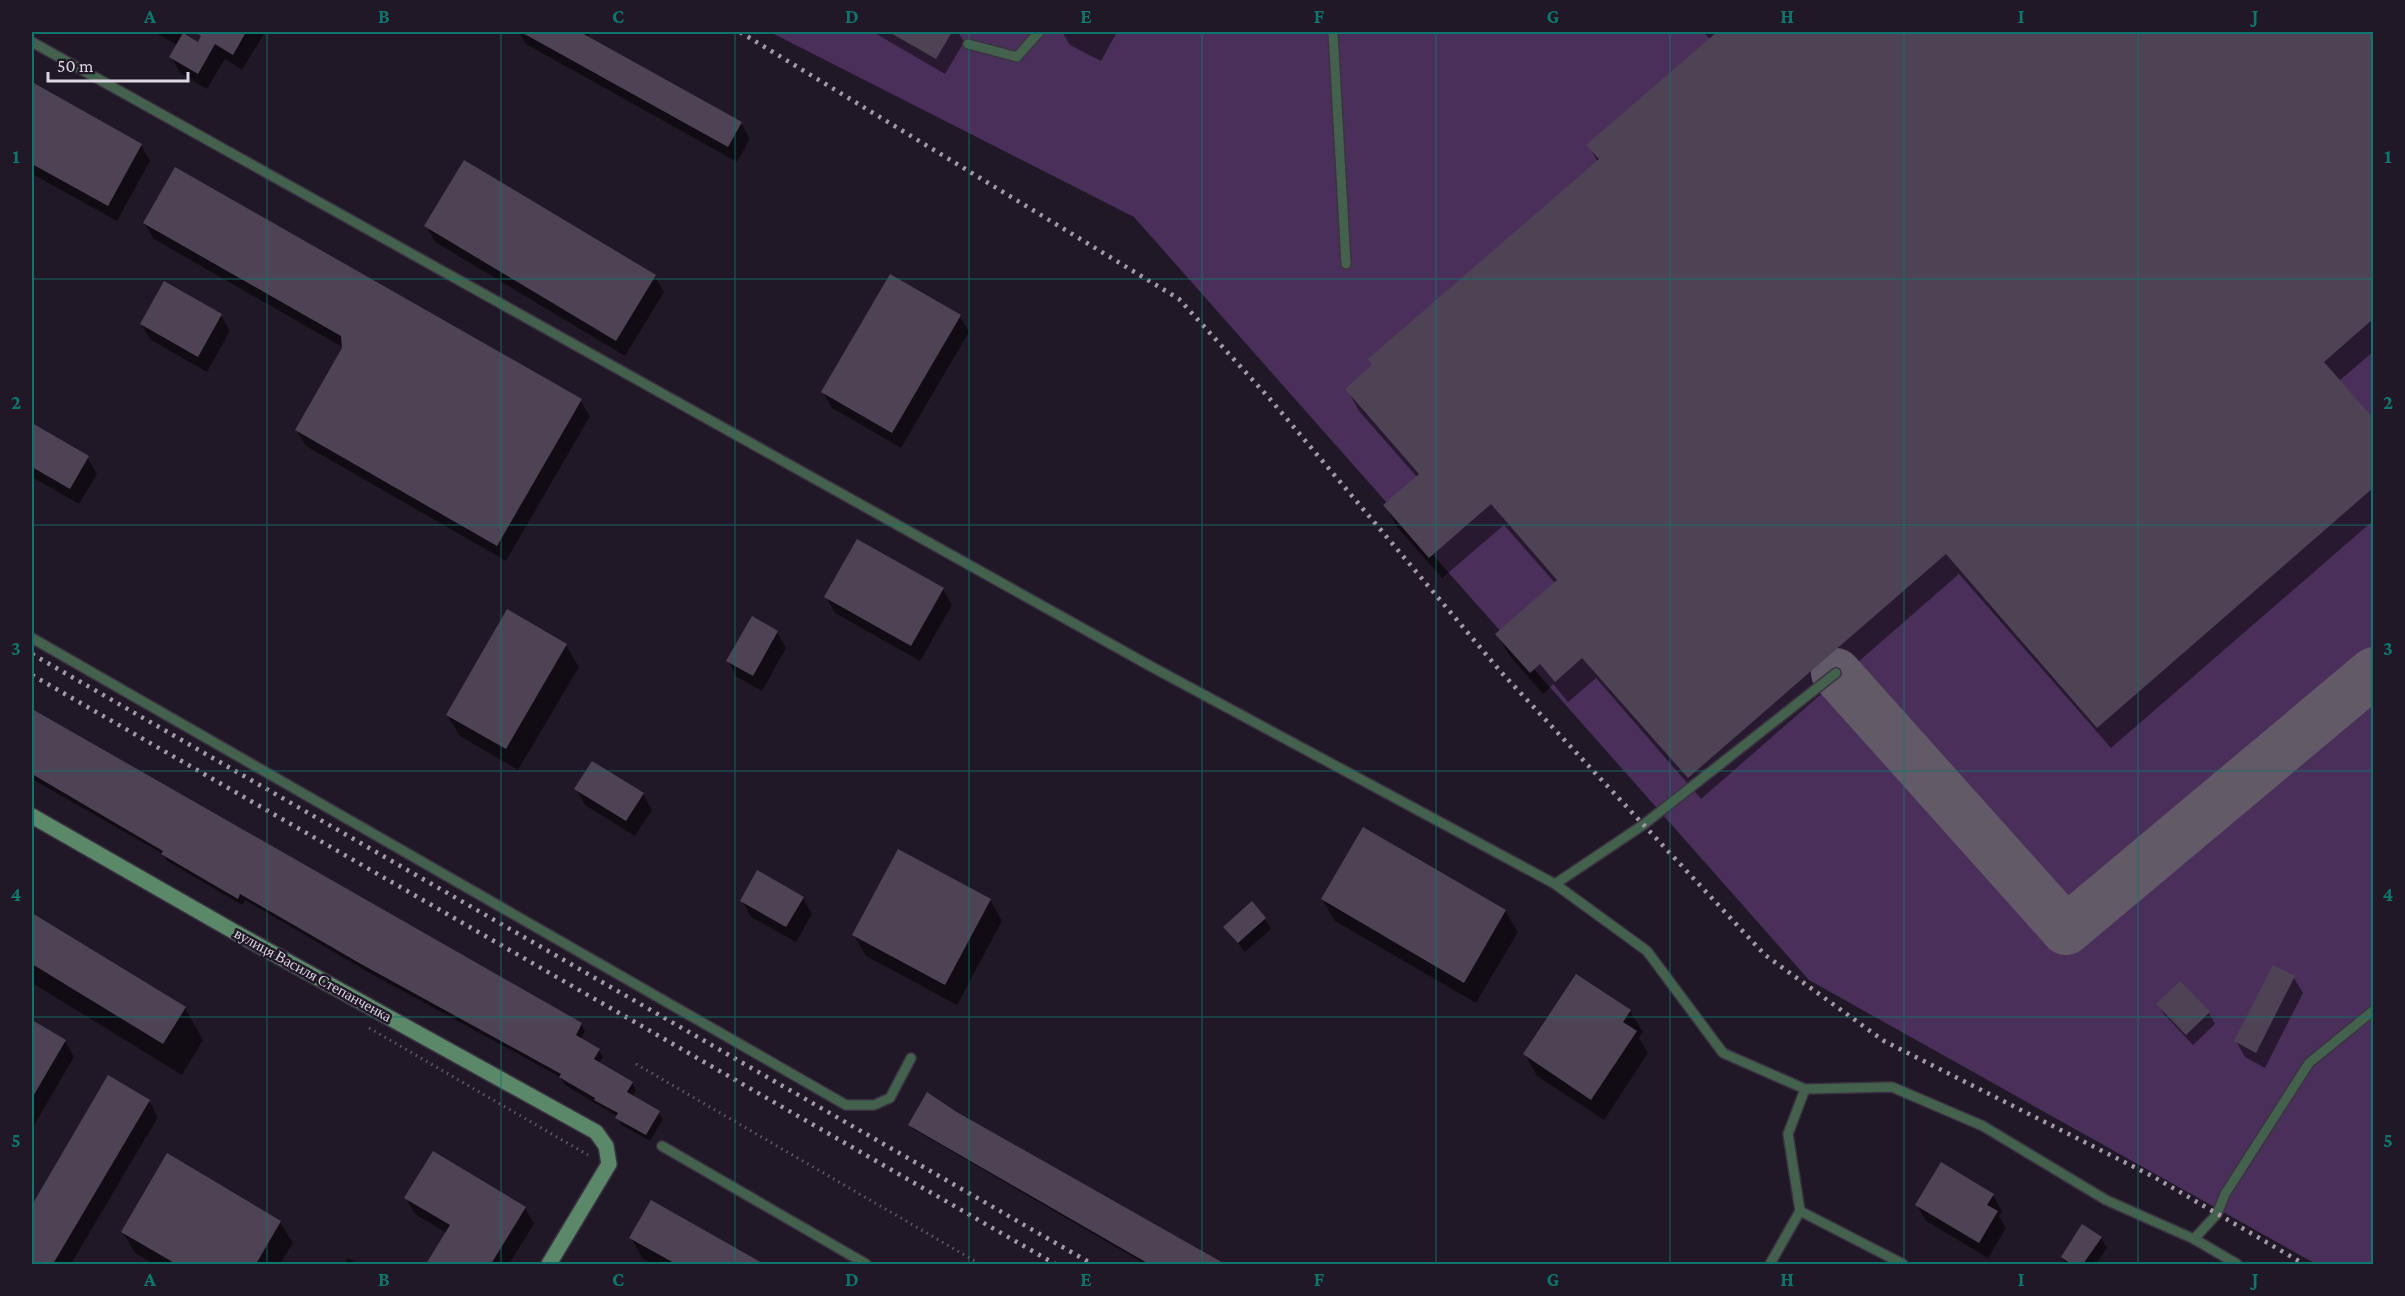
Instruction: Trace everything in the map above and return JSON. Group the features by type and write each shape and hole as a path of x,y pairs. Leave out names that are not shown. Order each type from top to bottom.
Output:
{"street":[{"name":"вулиця Василя Степанченка","path":"32,816 229,929 596,1132 606,1146 609,1164 555,1262"}],"lane":[{"path":"968,44 1017,57 1039,32"},
{"path":"1333,32 1346,264"},
{"path":"32,42 1152,668 1555,885 1647,951 1723,1053 1805,1089 1892,1087 1983,1126 2106,1200 2194,1239 2236,1264"},
{"path":"32,638 846,1105 874,1104 890,1098 911,1058"},
{"path":"1555,885 1643,825 1836,673"},
{"path":"2194,1239 2217,1214 2225,1194 2309,1064 2373,1010"},
{"path":"1770,1264 1800,1211 1788,1134 1805,1089"},
{"path":"662,1146 866,1264"},
{"path":"1800,1211 1903,1264"}],"path":[{"path":"636,1064 980,1264"}],"shaded area":[{"path":"770,32 2373,32 2373,1264 2316,1264 1809,980 1134,217"}],"building":[{"path":"194,32 246,32 233,55 215,44 198,74 169,57 183,33 198,42 201,36"},
{"path":"521,32 580,32 742,122 728,147"},
{"path":"889,32 952,32 936,59"},
{"path":"1717,32 2373,32 2373,319 2324,362 2373,418 2373,488 2097,728 1946,554 1688,778 1582,658 1555,682 1540,664 1530,673 1495,634 1557,580 1491,504 1429,558 1383,505 1419,474 1345,389 1372,365 1368,359 1599,159 1586,145"},
{"path":"32,82 142,144 108,206 32,164"},
{"path":"464,160 656,275 616,341 424,226"},
{"path":"175,167 582,399 497,546 295,430 342,348 341,336 143,223"},
{"path":"890,274 961,315 892,433 821,392"},
{"path":"164,281 222,314 198,357 140,324"},
{"path":"32,423 89,456 70,489 32,467"},
{"path":"857,539 944,588 911,646 824,597"},
{"path":"507,609 567,644 506,749 446,715"},
{"path":"752,616 778,631 753,676 726,661"},
{"path":"32,709 582,1023 576,1035 600,1049 594,1059 633,1082 627,1092 660,1111 646,1135 615,1118 618,1113 559,1077 561,1074 361,964 240,894 238,899 161,854 163,851 32,774"},
{"path":"592,761 644,793 626,821 574,789"},
{"path":"1363,827 1506,910 1464,983 1321,899"},
{"path":"898,849 991,899 945,985 852,935"},
{"path":"757,870 804,897 786,927 740,901"},
{"path":"1252,901 1266,918 1238,943 1223,927"},
{"path":"32,913 186,1007 163,1044 32,964"},
{"path":"2273,965 2295,976 2256,1053 2234,1041"},
{"path":"1576,974 1631,1010 1623,1022 1637,1031 1591,1100 1523,1054"},
{"path":"2180,981 2210,1012 2186,1035 2156,1004"},
{"path":"32,1020 66,1040 32,1098"},
{"path":"108,1075 150,1100 53,1264 32,1264 32,1205"},
{"path":"927,1092 955,1111 1225,1264 1149,1264 908,1125"},
{"path":"433,1151 526,1207 491,1264 426,1264 450,1225 404,1198"},
{"path":"167,1153 281,1221 256,1264 176,1264 121,1232"},
{"path":"1941,1162 1994,1194 1987,1205 1998,1211 1979,1243 1915,1205"},
{"path":"651,1200 764,1264 676,1264 629,1238"},
{"path":"2082,1224 2102,1237 2083,1264 2071,1264 2061,1257"}],"taxiway":[{"path":"1836,673 2066,930 2374,672"}],"railway":[{"path":"740,32 1179,299 1270,399 1501,672 1765,955 1884,1041 2154,1177 2304,1264"},
{"path":"32,654 1092,1264"},
{"path":"32,675 1055,1264"}]}
